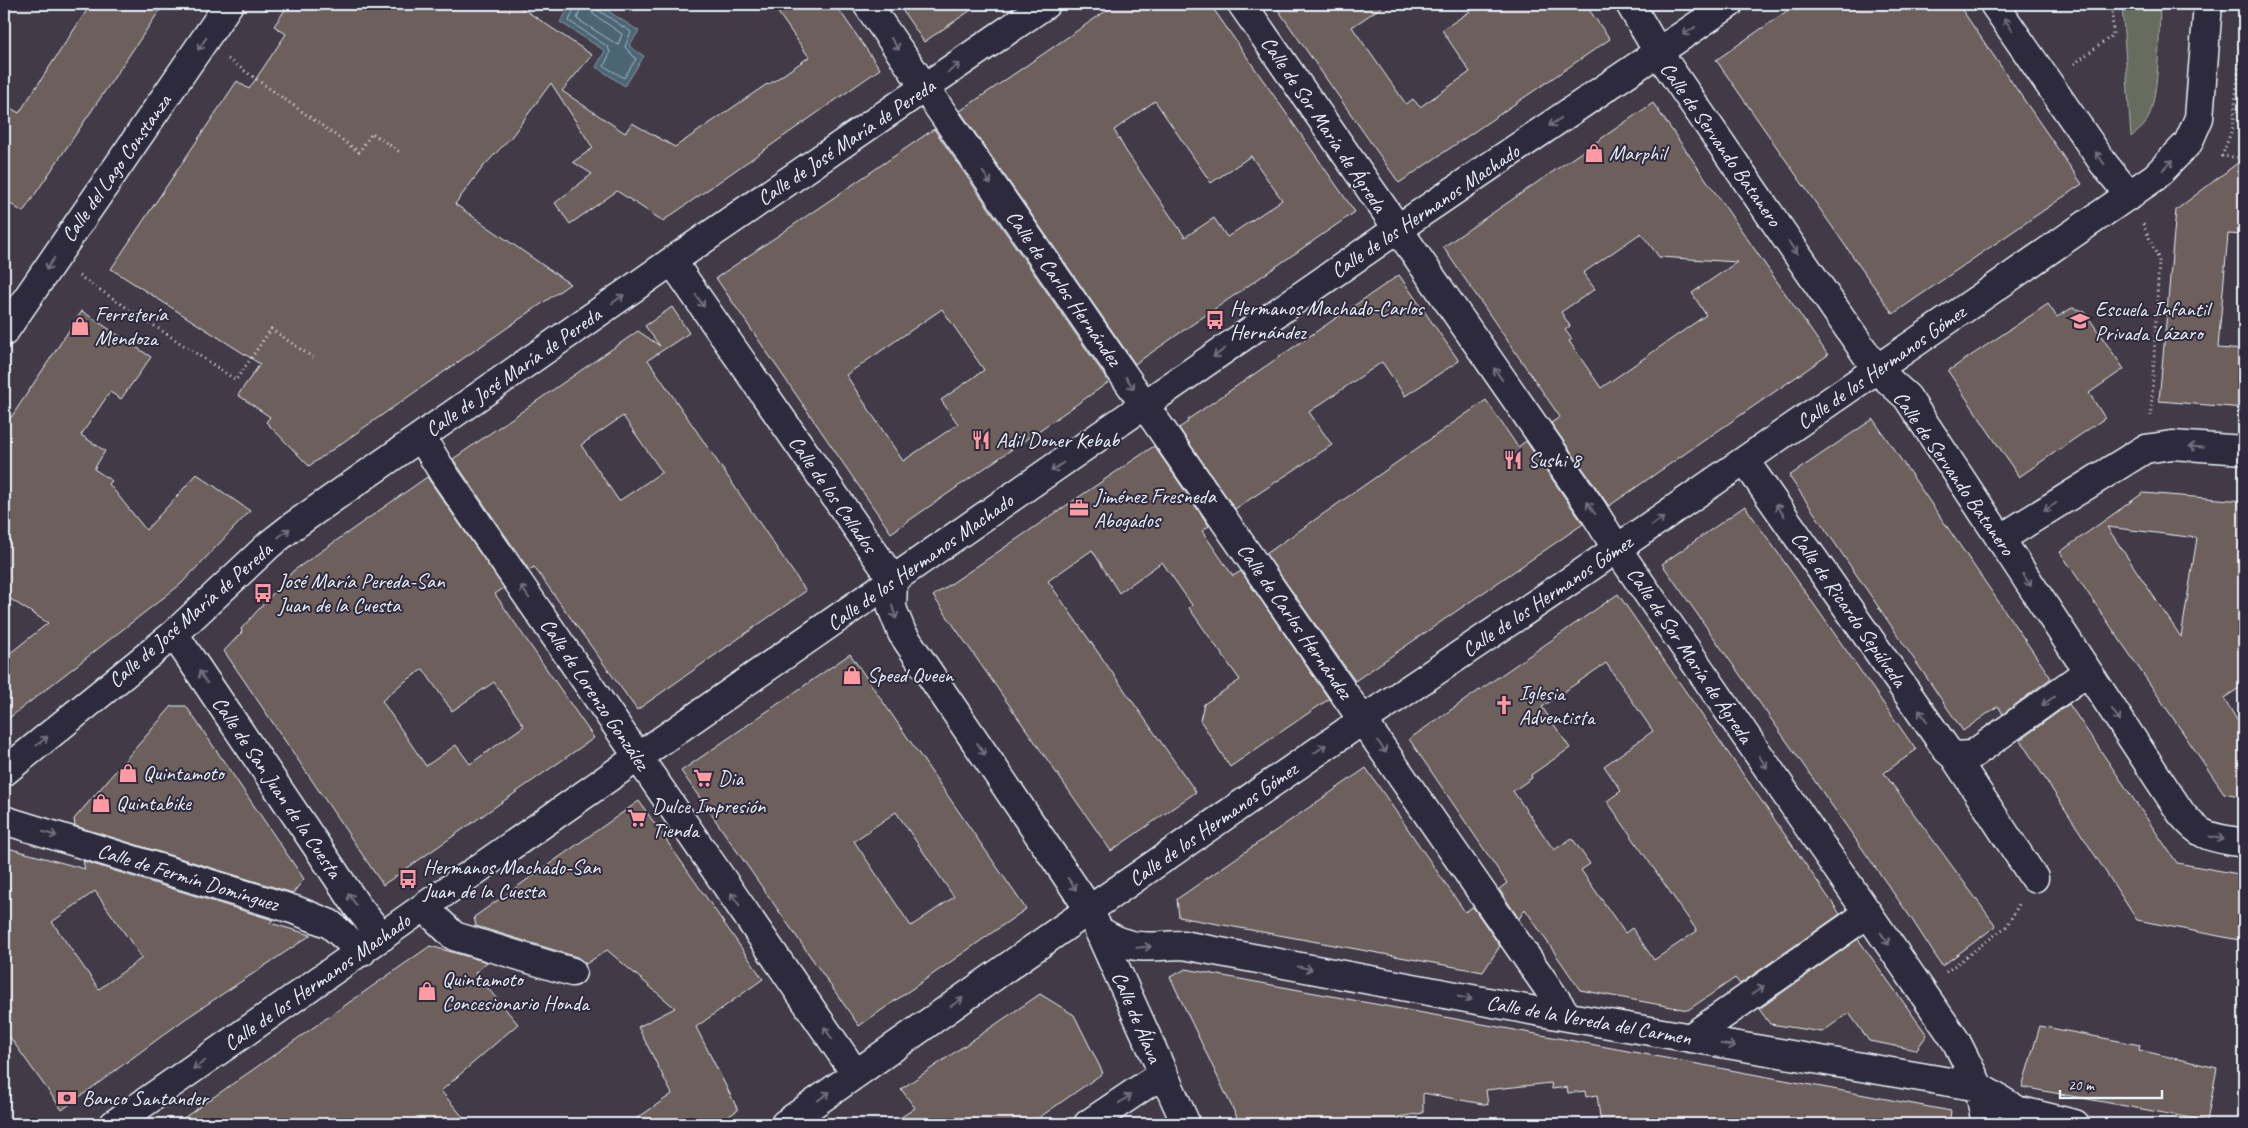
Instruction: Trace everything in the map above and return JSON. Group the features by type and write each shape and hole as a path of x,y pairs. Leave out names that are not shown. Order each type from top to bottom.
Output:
{"street":[{"name":"Calle del Lago Constanza","path":"4,332 229,4"},
{"name":"Calle de Carlos Hernández","path":"867,4 1568,1017"},
{"name":"Calle de José María de Pereda","path":"4,772 174,634 270,544 672,261 1046,4"},
{"name":"Calle de Sor María de Ágreda","path":"1242,4 1396,230 1592,509 1617,549 1965,1055 1979,1087 1986,1124"},
{"name":"Calle de Servando Batanero","path":"1630,4 1658,52 1876,370 1907,397 2087,672 2195,830 2206,835 2244,843"},
{"name":"Calle de los Hermanos Machado","path":"114,1124 1396,230 1730,4"},
{"path":"1994,4 2104,164 2130,196"},
{"name":"Calle de los Hermanos Gómez","path":"785,1124 855,1073 1095,920 1363,720 1617,549 2155,177 2188,143 2198,118 2208,4"},
{"name":"Calle de los Collados","path":"672,261 893,580"},
{"name":"Calle de Lorenzo González","path":"421,437 855,1073"},
{"path":"2000,539 2145,449 2172,445 2244,450"},
{"name":"Calle de Ricardo Sepúlveda","path":"1744,461 1947,750 1954,756 2034,878"},
{"path":"893,580 892,608 902,633 1095,920"},
{"name":"Calle de San Juan de la Cuesta","path":"174,634 357,906 372,944"},
{"path":"1954,756 1972,755 2087,672"},
{"name":"Calle de Fermín Domínguez","path":"4,820 296,910 372,944"},
{"path":"424,907 454,936 572,972"},
{"path":"1690,1038 1867,914"},
{"name":"Calle de la Vereda del Carmen","path":"1095,920 1117,942 1135,948 1183,945 1568,1017 1979,1087 2016,1110 2075,1124"},
{"name":"Calle de Álava","path":"1095,920 1162,1074 1186,1124"},
{"path":"1088,1124 1162,1074"}],"path":[{"path":"2049,84 2113,35 2112,4"},
{"path":"2244,8 2233,127 2222,156 2244,158"},
{"path":"204,40 235,65 359,152 372,132 401,153"},
{"path":"2144,226 2159,260 2150,409"},
{"path":"54,258 89,285 236,380 271,329 315,359"},
{"path":"1921,990 2007,926 2034,878"}],"green space":[{"path":"2122,4 2160,4 2158,66 2154,100 2145,124 2131,137"}],"water":[{"path":"572,4 597,4 639,31 629,46 644,56 625,86 596,67 605,51 560,22"}],"building":[{"path":"91,4 164,4 23,212 4,200 4,104 19,113"},
{"path":"289,4 516,4 592,55 562,91 625,133 632,123 675,147 809,57 772,4 835,4 880,69 663,221 617,191 570,224 555,203 592,174 573,162 593,148 551,83 512,136 483,167 455,204 570,284 309,466 266,422 270,417 238,395 260,364 111,269 237,81 249,89 286,34 274,26"},
{"path":"898,4 980,4 924,42"},
{"path":"1116,4 1210,4 1355,212 1135,364 960,111","holes":["1155,101 1211,183 1251,156 1282,200 1227,237 1214,218 1185,237 1126,151 1114,130"]},
{"path":"1274,4 1386,4 1352,27 1406,104 1413,99 1420,107 1470,72 1442,30 1481,4 1585,4 1610,39 1399,183"},
{"path":"1797,4 1958,4 2082,184 1893,314 1716,60"},
{"path":"1653,103 1828,355 1609,506 1551,423 1560,417 1443,247","holes":["1641,233 1659,257 1737,262 1692,293 1706,315 1601,388 1569,341 1572,339 1565,330 1570,326 1561,312 1595,289 1583,273"]},
{"path":"934,129 1109,382 891,533 716,278","holes":["942,309 984,370 941,400 958,424 903,461 846,375"]},
{"path":"2244,158 2244,235 2228,234 2218,348 2244,350 2244,408 2159,401 2176,210"},
{"path":"1399,275 1459,361 1405,396 1382,362 1309,412 1332,445 1235,509 1179,428 1188,422 1187,420"},
{"name":"Escuela Infantil Privada Lázaro","path":"2048,304 2057,317 2072,308 2084,311 2124,369 2089,393 2105,418 2019,477 1948,371"},
{"path":"672,307 689,333 648,360 806,591 637,710 534,567 529,570 453,459 638,331 660,346 645,326","holes":["623,416 662,472 619,501 581,445"]},
{"path":"82,311 151,357 121,399 110,392 81,435 105,451 94,469 112,481 109,484 146,530 197,474 250,511 181,584 4,722 4,658 48,623 4,595 4,428"},
{"path":"1486,400 1518,447 1526,441 1583,524 1355,681 1266,554"},
{"path":"1873,419 2051,678 2003,714 1998,706 1963,731 1789,476"},
{"path":"1154,446 1209,526 1202,531 1233,576 1241,571 1329,699 1230,767 1200,720 1204,704 1240,680 1189,608 1192,605 1162,562 1119,593 1092,550 1048,581 1196,792 1111,851 933,596"},
{"path":"427,477 504,588 495,594 594,738 383,885 224,651 293,571","holes":["423,669 452,711 494,682 524,726 470,764 456,745 426,766 382,701 400,685"]},
{"path":"2143,493 2244,501 2244,671 2242,686 2224,698 2244,732 2244,797 2224,793 2060,552","holes":["2107,527 2197,538 2181,637"]},
{"path":"1745,506 1916,750 1884,773 1996,926 1942,966 1911,918 1662,564"},
{"path":"1618,594 1840,914 1740,984 1735,978 1688,1010 1580,990 1525,909 1519,919 1499,889 1507,883 1409,739","holes":["1606,663 1653,731 1604,766 1621,791 1607,801 1697,931 1654,960 1632,928 1625,933 1581,870 1590,864 1572,838 1554,850 1513,791 1532,778 1531,775 1570,748 1542,707"]},
{"path":"850,654 1026,909 859,1026 681,771","holes":["896,812 954,897 911,926 854,841"]},
{"path":"2069,704 2177,863 2244,875 2244,941 2137,920 2020,740"},
{"path":"172,706 186,706 304,879 293,893 75,826 74,819"},
{"path":"1366,768 1465,912 1473,907 1500,946 1483,972 1179,917 1177,899"},
{"path":"639,801 763,979 696,1027 738,1110 717,1124 629,1124 672,1094 638,1027 675,1008 607,950 586,964 577,957 476,926 474,917"},
{"path":"4,847 85,869 83,861 273,920 270,923 311,935 185,1019 62,1110 4,1029","holes":["95,891 142,958 99,989 52,922"]},
{"path":"1858,939 1927,1035 1916,1050 1869,1041 1849,1013 1822,1032 1770,1024 1759,1009"},
{"path":"430,946 487,962 475,973 518,1024 441,1091 469,1124 175,1124"},
{"path":"1186,969 1951,1111 1949,1124 1601,1124 1597,1095 1586,1097 1585,1091 1568,1093 1567,1087 1552,1089 1551,1083 1486,1090 1488,1105 1423,1093 1423,1113 1398,1117 1398,1124 1240,1124 1170,977"},
{"path":"1040,994 1074,1015 1103,1073 1030,1124 891,1124 915,1108 901,1089"},
{"path":"2040,1026 2140,1045 2139,1050 2217,1068 2207,1121 2022,1087"}],"place":[{"name":"Marphil","path":"1594,153"},
{"name":"Hermanos Machado-Carlos Hernández","path":"1215,320"},
{"name":"Escuela Infantil Privada Lázaro","path":"2080,321"},
{"name":"Ferretería Mendoza","path":"80,326"},
{"name":"Adil Doner Kebab","path":"981,440"},
{"name":"Sushi 8","path":"1513,460"},
{"name":"Jiménez Fresneda Abogados","path":"1079,508"},
{"name":"José María Pereda-San Juan de la Cuesta","path":"263,593"},
{"name":"Speed Queen","path":"852,675"},
{"name":"Iglesia Adventista","path":"1504,705"},
{"name":"Quintamoto","path":"128,773"},
{"name":"Dia","path":"703,778"},
{"name":"Quintabike","path":"101,803"},
{"name":"Dulce Impresión Tienda","path":"637,818"},
{"name":"Hermanos Machado-San Juan de la Cuesta","path":"408,879"},
{"name":"Quintamoto Concesionario Honda","path":"427,991"},
{"name":"Banco Santander","path":"67,1098"}]}
